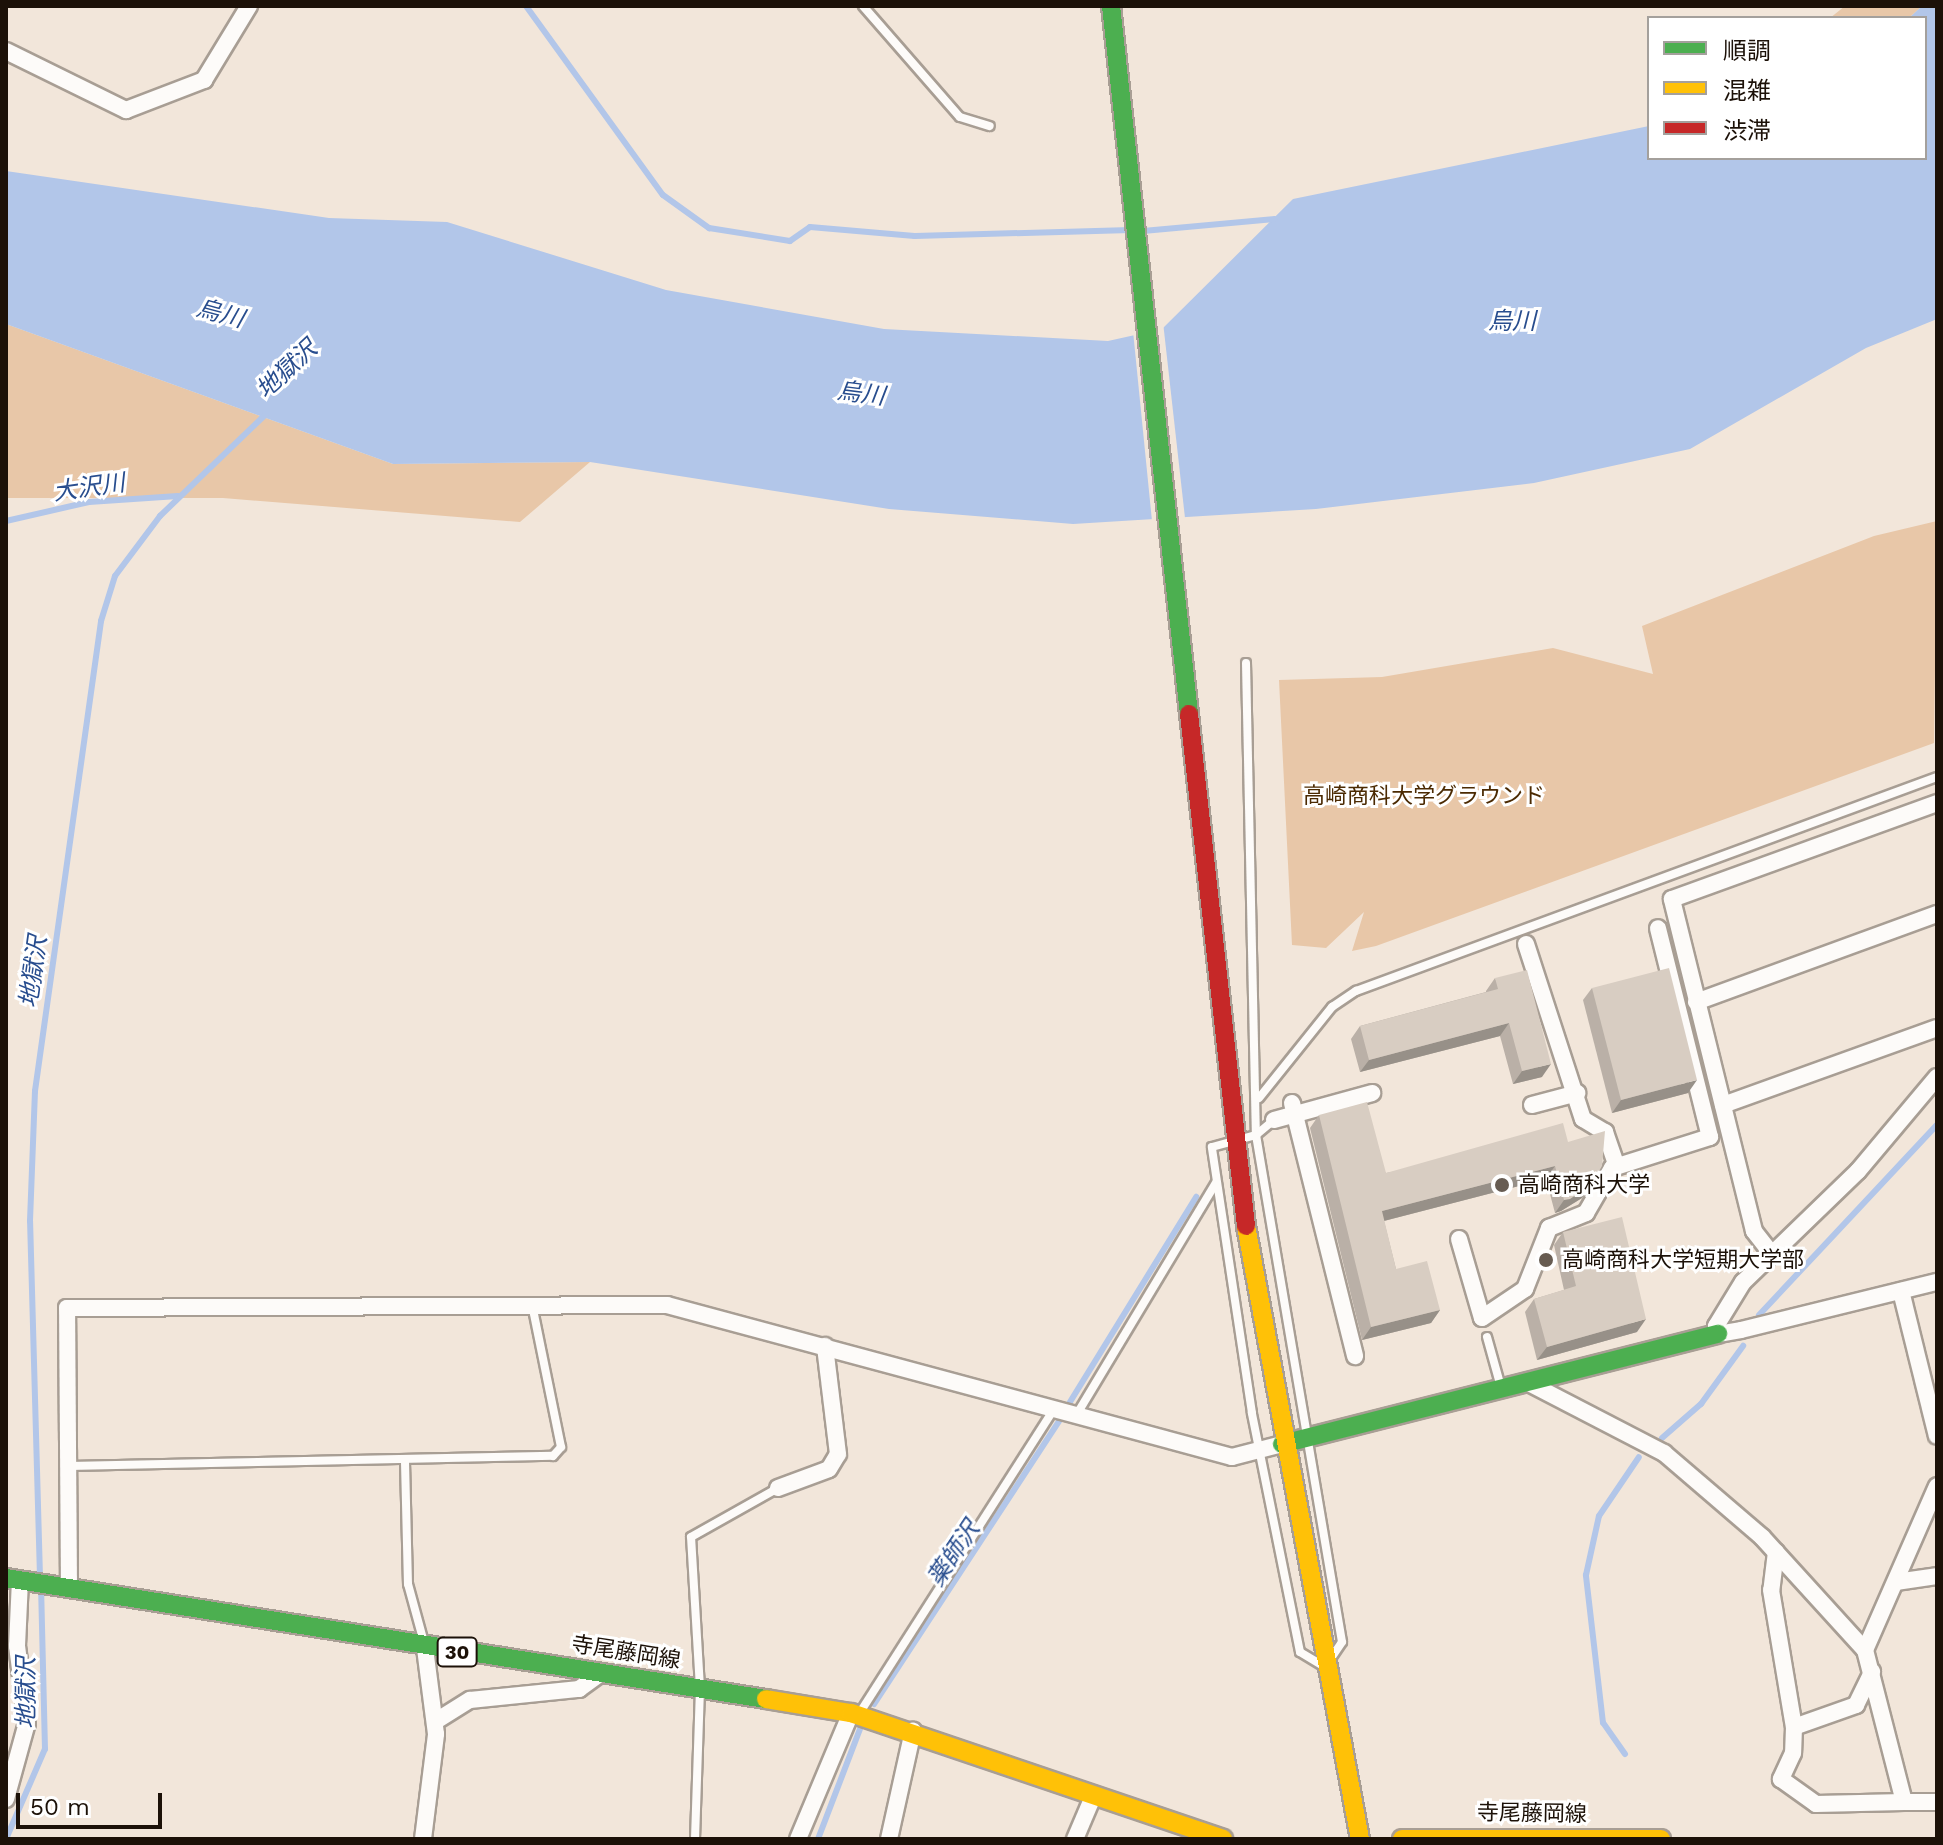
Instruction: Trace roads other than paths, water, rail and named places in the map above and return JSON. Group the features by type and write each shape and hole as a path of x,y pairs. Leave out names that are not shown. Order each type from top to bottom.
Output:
{"street":[{"path":"6,51 126,110 204,80 249,6"},
{"path":"1111,6 1254,1298 1360,1839"},
{"path":"1771,1253 1754,1231 1672,899 1936,809"},
{"path":"1696,1002 1937,914"},
{"path":"1459,1239 1477,1318 1499,1311 1532,1280 1549,1228 1586,1213 1617,1166 1710,1137 1658,928"},
{"path":"1526,944 1583,1119 1605,1132 1617,1166"},
{"path":"1723,1105 1937,1028"},
{"path":"1718,1334 1722,1309 1771,1253 1858,1171 1937,1077"},
{"path":"1274,1120 1293,1109 1372,1093"},
{"path":"1532,1105 1577,1093"},
{"path":"1293,1109 1355,1356"},
{"path":"62,1586 69,1466 67,1308 667,1305 1232,1457 1261,1454 1282,1444 1937,1282"},
{"path":"1901,1291 1937,1436"},
{"path":"778,1488 829,1469 838,1454 825,1346"},
{"path":"1529,1383 1664,1453 1776,1552 1865,1650 1904,1802"},
{"path":"1865,1650 1937,1486"},
{"path":"1776,1552 1772,1606 1794,1727 1793,1753 1781,1779 1816,1804 1937,1802"},
{"path":"1896,1582 1937,1576"},
{"path":"6,1799 27,1723 13,1672 18,1580"},
{"name":"寺尾藤岡線","path":"18,1580 425,1648 602,1672 855,1714 913,1731 1092,1799 1223,1839"},
{"path":"423,1839 436,1721 425,1648"},
{"path":"436,1721 470,1700 579,1689 602,1672"},
{"path":"1794,1727 1856,1705 1872,1672"},
{"path":"798,1839 855,1714"},
{"path":"889,1839 913,1731"},
{"path":"1075,1839 1092,1799"},
{"name":"寺尾藤岡線","path":"1402,1839 1661,1839"}],"lane":[{"path":"863,6 960,117 990,126"},
{"path":"1246,663 1259,1098 1256,1135 1342,1642 1325,1667 1300,1652 1261,1454 1212,1147 1256,1135 1274,1120"},
{"path":"1259,1098 1332,1007 1356,991 1937,777"},
{"path":"1077,1414 1216,1183"},
{"path":"69,1466 405,1462 553,1456 561,1447 532,1305"},
{"path":"1487,1337 1502,1390"},
{"path":"855,1714 1054,1408"},
{"path":"405,1462 408,1584 425,1648"},
{"path":"695,1839 700,1688 691,1537 778,1488"}],"water":[{"name":"烏川","path":"1922,6 1937,6 1937,319 1866,348 1690,449 1534,483 1316,509 1073,524 889,509 590,462 393,464 6,324 6,171 329,218 447,222 666,290 884,329 1108,341 1162,329 1293,199 1647,126 1647,160 1927,160 1927,16 1911,16"}],"waterway":[{"path":"526,6 663,195 709,228 790,241 810,227 915,236 1131,230"},
{"path":"1143,231 1274,219"},
{"name":"地獄沢","path":"40,1577 30,1221 35,1091 101,621 115,576 160,516 265,415"},
{"name":"大沢川","path":"6,521 89,502 178,496"},
{"path":"1759,1315 1937,1125"},
{"name":"薬師沢","path":"1070,1402 1196,1197"},
{"path":"1662,1438 1701,1404 1743,1346"},
{"name":"薬師沢","path":"874,1704 1059,1421"},
{"path":"1625,1754 1603,1723 1586,1575 1599,1516 1639,1457"},
{"name":"地獄沢","path":"6,1839 45,1749 41,1588"},
{"name":"薬師沢","path":"818,1839 860,1729"}],"place":[{"name":"高崎商科大学","path":"1502,1185"},
{"name":"高崎商科大学短期大学部","path":"1546,1260"}],"park label":[{"name":"高崎商科大学グラウンド","path":"1424,796"}]}
